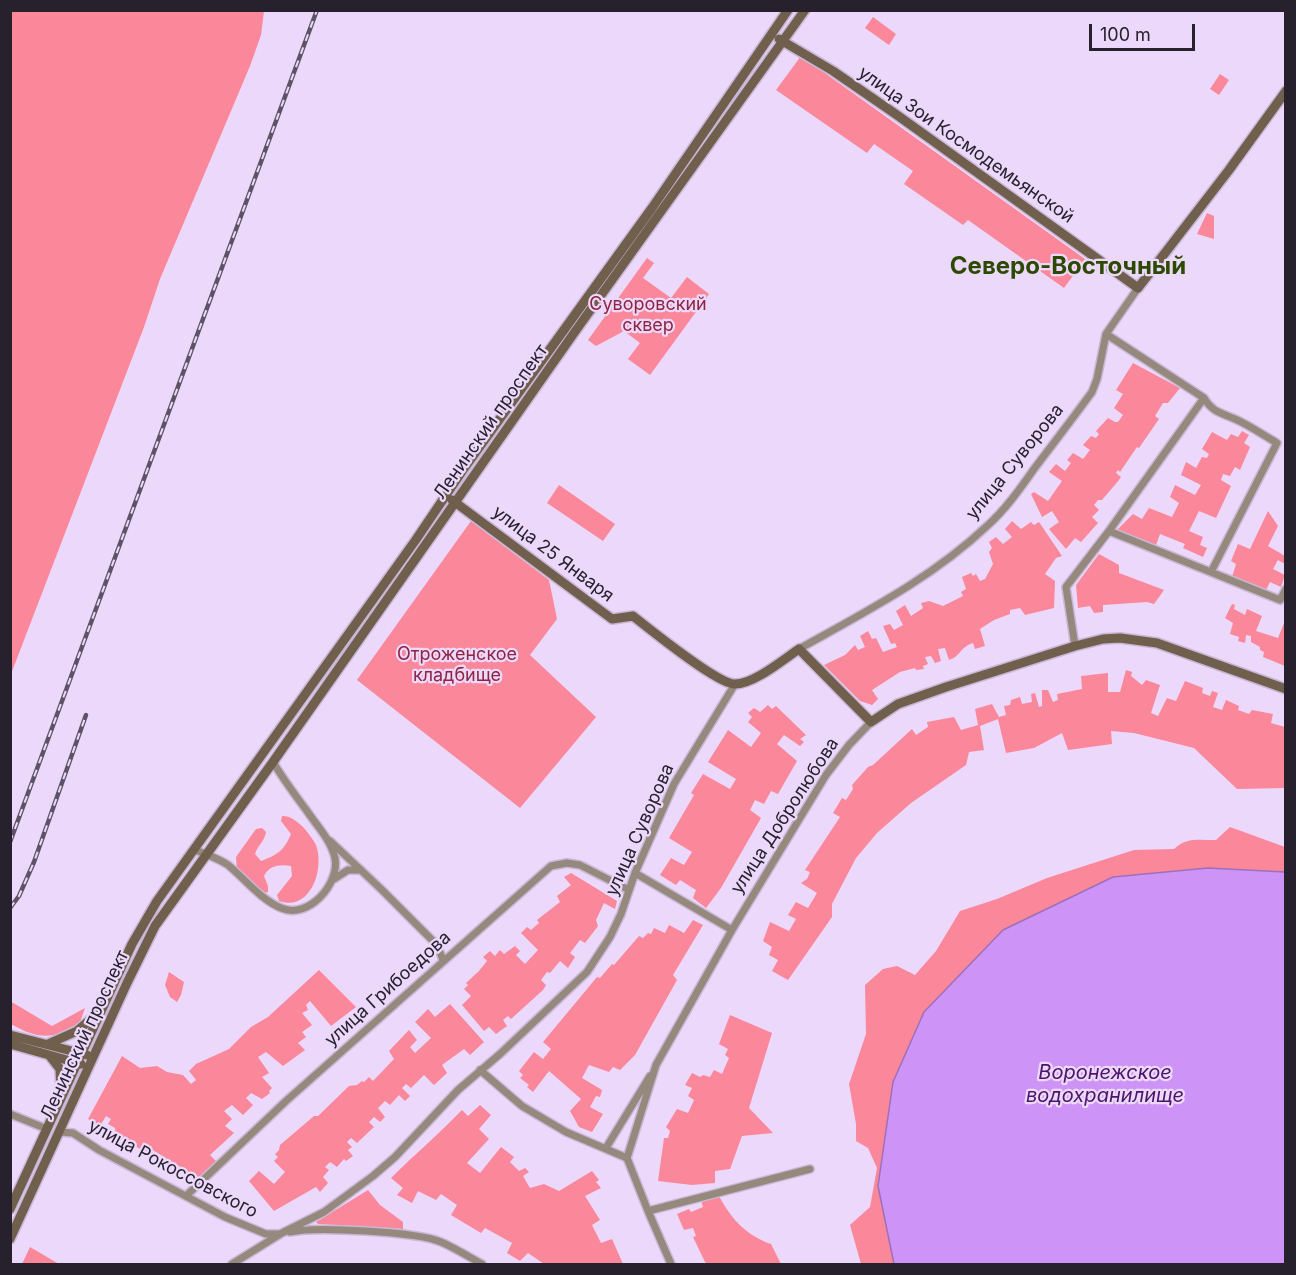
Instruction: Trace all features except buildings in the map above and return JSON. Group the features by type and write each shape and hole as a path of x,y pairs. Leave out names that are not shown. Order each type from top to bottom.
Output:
{"main road":[{"name":"Ленинский проспект","path":"10,1209 102,1007 136,936 157,902 445,495 652,208 788,10"},
{"name":"Ленинский проспект","path":"10,1239 155,926 805,10"},
{"name":"улица Зои Космодемьянской","path":"771,36 784,41 897,115 1138,288"},
{"path":"1138,288 1286,92"},
{"name":"улица 25 Января","path":"445,495 612,619 633,616 717,678 735,684"},
{"name":"улица Добролюбова","path":"871,722 898,704 1103,639 1148,641 1286,689"},
{"path":"799,649 871,722"},
{"name":"улица Суворова","path":"735,684 759,676 799,649"},
{"path":"273,762 267,756 276,742 277,734"},
{"path":"47,1049 94,1018 102,1007"},
{"path":"10,1035 47,1049 60,1069 59,1101"},
{"path":"10,1044 93,1058"},
{"path":"79,1057 89,1067"}],"street":[{"name":"улица Суворова","path":"799,649 884,602 945,563 989,525 1092,392 1097,379 1106,334 1138,288"},
{"path":"1106,334 1204,398 1219,413 1234,418 1276,443 1211,572"},
{"path":"1075,646 1066,586 1109,531 1204,398"},
{"path":"1109,531 1280,600 1286,589"},
{"name":"улица Суворова","path":"232,1264 282,1233 324,1212 373,1176 480,1070 509,1046 587,972 610,937 621,914 635,873 674,784 735,684"},
{"name":"улица Добролюбова","path":"627,1158 656,1065 732,930 826,775 849,745 871,722"},
{"path":"273,762 283,780 328,840 362,870 437,945 443,960"},
{"path":"328,840 336,865 331,882"},
{"path":"195,850 226,864 264,898 287,910 307,907 341,872 362,870"},
{"name":"улица Грибоедова","path":"186,1195 286,1101 551,866 567,862 580,865 629,890"},
{"path":"635,873 732,930"},
{"path":"606,1148 656,1065"},
{"path":"480,1070 522,1106 566,1132 627,1158 671,1264"},
{"path":"10,1114 47,1129"},
{"name":"улица Рокоссовского","path":"59,1132 73,1133 99,1150 225,1217 266,1234 312,1229 419,1236 441,1242 482,1264"},
{"path":"648,1211 810,1170"}],"green space":[{"path":"11,10 264,11 261,35 250,66 160,279 144,327 11,674"},
{"path":"873,17 896,34 889,45 865,28"},
{"path":"801,56 1085,259 1064,288 968,220 963,225 904,184 913,171 874,144 867,153 776,90"},
{"path":"1220,74 1229,80 1219,95 1210,89"},
{"path":"1207,213 1214,216 1214,239 1197,234"},
{"name":"Суворовский сквер","path":"647,258 654,263 643,278 671,298 687,277 709,294 650,375 628,359 640,343 624,331 596,346 588,340"},
{"path":"1133,363 1180,388 1168,403 1163,403 1155,416 1159,419 1120,472 1118,470 1116,473 1121,477 1119,480 1102,500 1098,500 1094,505 1099,510 1092,517 1098,523 1081,542 1075,538 1066,549 1049,529 1059,522 1052,511 1042,517 1031,494 1034,492 1048,501 1062,481 1049,472 1056,464 1065,471 1071,463 1067,460 1073,453 1083,459 1090,450 1083,445 1091,436 1096,438 1099,434 1096,431 1108,418 1118,422 1123,415 1114,408 1123,394 1116,390"},
{"path":"1242,431 1249,435 1244,443 1250,447 1240,470 1235,467 1230,476 1223,474 1221,480 1231,486 1216,518 1199,511 1189,531 1203,537 1200,545 1207,548 1203,557 1183,548 1185,544 1160,534 1156,545 1117,530 1133,514 1142,519 1149,508 1172,517 1179,503 1170,497 1175,485 1195,495 1201,485 1181,475 1186,462 1196,468 1202,457 1207,458 1209,454 1202,449 1212,432 1227,440 1231,434 1238,437"},
{"path":"559,485 615,524 603,541 547,503"},
{"path":"1268,511 1278,526 1268,546 1285,556 1285,564 1278,560 1273,569 1285,575 1281,587 1270,582 1266,590 1232,577 1236,564 1231,561 1238,544 1250,549"},
{"name":"Отроженское кладбище","path":"471,521 549,580 557,619 530,655 596,717 520,808 357,680"},
{"path":"1012,521 1021,529 1031,522 1034,525 1039,522 1062,556 1056,558 1045,574 1055,581 1054,608 1025,615 1020,608 1010,610 1010,614 980,629 985,646 975,649 973,643 949,660 945,648 938,649 941,661 935,663 931,656 925,657 928,664 923,666 924,669 916,670 915,668 900,672 872,690 878,699 872,705 860,701 824,665 845,655 855,645 858,650 865,647 860,636 868,631 872,639 876,638 883,652 897,647 895,643 891,644 883,626 890,624 894,630 903,625 896,611 905,605 911,616 923,608 921,603 929,601 943,606 963,596 961,592 966,589 962,577 971,573 973,576 976,574 980,581 985,579 993,564 989,552 992,548 989,542 996,537 1003,544 1012,537 1005,529"},
{"path":"1099,554 1119,565 1119,573 1164,590 1154,604 1147,602 1103,605 1103,612 1094,613 1090,606 1078,608 1076,585"},
{"path":"1232,604 1235,605 1234,609 1245,615 1247,609 1262,616 1256,631 1278,638 1285,624 1285,666 1263,657 1264,652 1251,642 1251,636 1246,635 1245,643 1238,641 1239,637 1230,634 1233,623 1225,618"},
{"path":"1126,670 1132,672 1131,676 1142,685 1146,680 1160,685 1151,713 1158,716 1167,698 1176,701 1185,681 1203,688 1202,693 1210,696 1212,691 1218,693 1213,707 1222,710 1226,700 1239,706 1238,710 1249,714 1252,710 1273,714 1271,723 1285,727 1285,788 1237,789 1194,748 1134,733 1111,731 1112,744 1068,750 1062,733 1034,748 1006,753 998,719 980,726 984,750 969,752 966,765 911,803 877,833 856,858 832,904 832,917 788,980 772,971 778,960 769,955 772,947 763,941 770,922 789,931 796,919 788,915 796,902 808,908 817,893 801,883 807,879 810,872 805,870 840,817 833,813 842,798 846,800 853,789 852,785 868,767 912,729 916,735 928,727 927,722 954,717 961,730 978,725 975,709 992,704 999,717 1006,715 1004,706 1010,705 1011,700 1020,697 1022,704 1032,702 1031,694 1035,693 1039,707 1042,706 1042,690 1048,690 1053,702 1058,700 1057,694 1082,689 1081,676 1108,673 1108,692 1120,692"},
{"path":"768,705 772,709 776,706 806,735 800,739 804,742 800,746 784,735 777,744 797,761 778,794 771,791 764,804 755,800 750,810 761,818 721,888 706,908 693,898 696,890 680,880 676,885 660,875 671,858 684,865 692,852 669,838 694,795 691,793 703,774 730,789 736,779 708,762 728,730 751,747 761,733 748,722 752,717 748,713 754,708 760,712"},
{"path":"282,816 293,819 304,828 316,845 318,855 316,877 312,887 307,895 290,903 279,901 277,895 292,876 291,866 276,866 266,872 264,876 268,892 265,893 237,870 236,857 256,829 262,828 266,832 255,854 261,861 276,854 286,845 291,834 281,821"},
{"path":"1230,827 1285,847 1285,872 1208,868 893,1082 878,1186 894,1264 861,1264 850,1225 870,1207 877,1168 868,1148 856,1141 856,1124 849,1084 866,1034 865,985 883,969 897,966 915,975 936,951 960,911 997,899 1047,878 1134,850 1174,849 1188,841 1216,840"},
{"path":"571,873 617,901 615,909 604,903 596,920 598,926 585,943 580,940 570,953 575,957 568,968 560,961 550,973 547,972 541,980 546,985 543,990 511,1019 508,1016 503,1020 507,1026 496,1034 489,1027 484,1031 462,1005 471,996 464,989 468,985 466,983 487,961 483,957 490,951 495,956 500,950 504,954 515,946 520,951 516,955 525,964 538,950 521,933 527,927 531,930 539,923 537,920 560,902 557,896 571,885 564,877"},
{"path":"693,920 703,925 673,975 677,980 635,1055 620,1070 613,1067 609,1072 589,1065 582,1078 602,1090 600,1097 596,1096 590,1107 603,1114 592,1132 579,1127 570,1111 581,1099 549,1071 533,1092 527,1087 529,1085 520,1078 523,1075 519,1071 534,1052 543,1059 551,1049 543,1042 597,977 600,978 612,964 614,965 639,936 643,938 648,933 651,934 654,928 665,933 669,925 684,933"},
{"path":"319,970 356,1007 331,1026 310,1001 306,1005 308,1010 302,1013 312,1025 302,1032 306,1037 298,1043 305,1050 283,1066 266,1052 258,1057 269,1073 262,1077 272,1088 270,1093 262,1099 251,1093 246,1098 253,1105 243,1115 232,1105 224,1111 232,1119 225,1126 234,1133 210,1155 217,1162 200,1179 151,1149 147,1153 116,1135 115,1128 108,1124 111,1119 106,1116 100,1126 88,1119 122,1056 140,1068 157,1066 167,1072 183,1075 191,1084 196,1080 189,1071 196,1064 229,1049 251,1027 268,1017"},
{"path":"169,972 184,982 177,1002 170,997 165,985"},
{"path":"10,1001 52,1026 85,1008 79,1025 61,1033 45,1036 29,1033 11,1024"},
{"path":"450,1004 484,1042 470,1055 464,1049 442,1065 447,1073 434,1085 424,1075 411,1088 406,1084 402,1088 410,1096 405,1101 399,1095 390,1105 385,1101 378,1108 385,1117 380,1122 374,1117 369,1122 374,1127 357,1143 351,1138 347,1142 352,1147 348,1150 353,1156 346,1161 344,1159 337,1167 330,1162 325,1167 329,1170 323,1177 328,1183 320,1192 316,1187 274,1211 249,1181 259,1171 274,1184 285,1172 274,1161 278,1157 275,1154 280,1145 314,1116 318,1116 349,1086 364,1082 369,1077 373,1081 394,1059 389,1051 409,1030 417,1040 410,1047 415,1053 431,1038 415,1022 428,1009 435,1017"},
{"path":"730,1015 772,1033 749,1108 773,1133 742,1136 730,1169 715,1171 715,1183 692,1185 658,1181 664,1138 668,1138 670,1131 666,1127 677,1109 688,1113 694,1100 688,1096 692,1088 685,1085 692,1073 700,1077 703,1075 710,1077 714,1070 722,1074 729,1058 725,1055 728,1049 719,1044"},
{"path":"480,1105 491,1115 479,1129 489,1139 467,1163 480,1173 501,1147 514,1157 510,1162 519,1171 525,1168 529,1172 523,1176 530,1188 544,1184 559,1191 592,1171 599,1180 596,1182 601,1188 585,1196 600,1220 592,1225 601,1243 612,1239 623,1264 544,1264 528,1253 520,1261 507,1253 512,1243 485,1228 481,1233 451,1215 457,1205 441,1194 436,1200 418,1191 412,1203 397,1195 403,1188 391,1178 462,1110 468,1116"},
{"path":"368,1190 380,1205 403,1222 403,1229 318,1224 316,1222"},
{"path":"719,1196 740,1226 762,1241 771,1244 781,1264 708,1264 705,1262 693,1237 696,1236 693,1228 684,1230 677,1214 703,1207 701,1200"},
{"path":"30,1247 59,1264 22,1264"}],"water":[{"name":"Воронежское водохранилище","path":"1208,868 1285,872 1285,1264 894,1264 878,1186 893,1082 924,1012 1003,930 1113,877"}],"railway":[{"path":"10,842 317,10"},
{"path":"10,908 19,896 34,862 86,715"}],"district":[{"name":"Северо-Восточный","path":"1068,267"}]}
